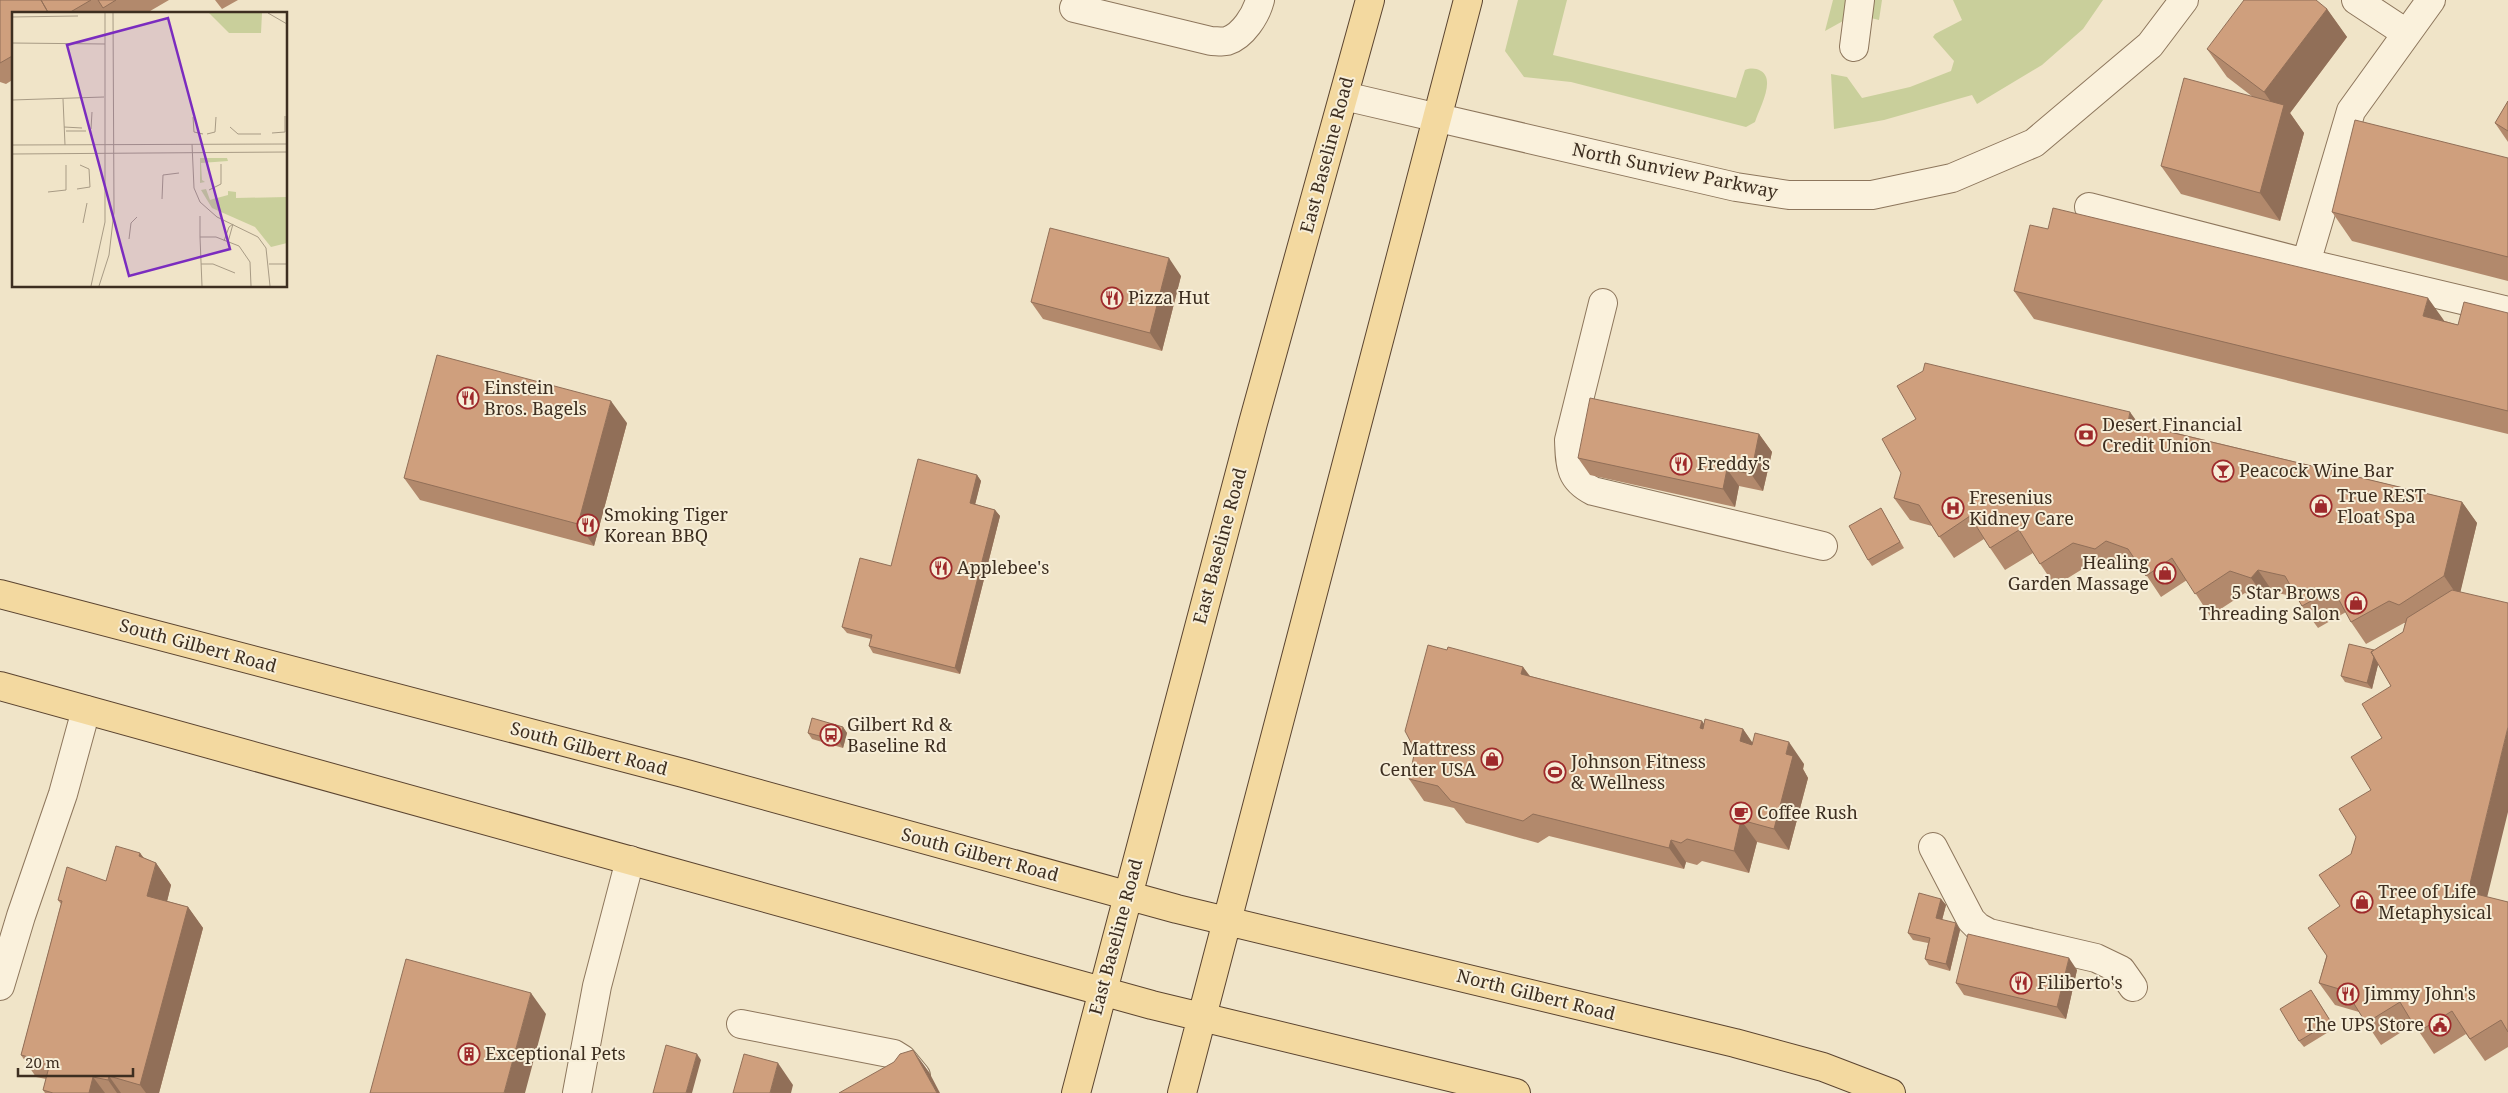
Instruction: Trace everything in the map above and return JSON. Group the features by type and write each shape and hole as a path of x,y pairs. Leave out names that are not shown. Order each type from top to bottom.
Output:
{"main road":[{"name":"East Baseline Road","path":"1076,1093 1253,423 1370,0"},
{"path":"1182,1093 1468,0"},
{"name":"South Gilbert Road","path":"0,594 683,773 1177,909"},
{"path":"0,686 1152,1005 1516,1093"},
{"name":"North Gilbert Road","path":"1177,909 1735,1043 1823,1067 1891,1093"}],"street":[{"path":"1074,8 1211,41 1227,41 1240,33 1249,23 1260,0"},
{"path":"1854,47 1860,0"},
{"name":"North Sunview Parkway","path":"1344,96 1736,187 1790,195 1872,195 1952,178 2034,143 2150,45 2184,0"},
{"path":"2356,0 2406,34"},
{"path":"2306,263 2352,111 2432,0"},
{"path":"2089,207 2306,263 2508,311"},
{"path":"1603,303 1569,440 1570,461 1574,477 1583,486 1593,491 1823,546"},
{"path":"0,986 21,916 63,794 86,710"},
{"path":"1933,847 1971,920 1978,928 1989,933 2096,958 2121,970 2133,987"},
{"path":"577,1093 597,986 630,860"},
{"path":"741,1024 900,1071"}],"green space":[{"path":"1518,0 1567,0 1553,55 1736,98 1745,70 1757,69 1761,71 1765,75 1767,88 1755,122 1746,127 1571,82 1524,77 1505,51"},
{"path":"1833,0 1847,0 1843,21 1825,31"},
{"path":"1872,0 1882,0 1879,20 1871,18"},
{"path":"1953,0 2103,0 2083,29 2042,65 1977,104 1972,95 1884,120 1834,129 1831,74 1847,77 1862,98 1910,87 1951,71 1954,61 1933,37 1935,34 1962,20"}],"building":[{"path":"0,0 41,0 48,12 12,12 12,56 0,63"},
{"path":"41,0 91,0 70,12 48,12"},
{"path":"98,0 116,0 103,8"},
{"path":"2244,0 2316,0 2327,9 2264,92 2207,49"},
{"path":"2184,78 2284,105 2260,193 2161,166"},
{"path":"2508,101 2508,131 2495,123"},
{"path":"2355,120 2508,158 2508,257 2332,212"},
{"path":"2053,208 2428,298 2423,316 2458,325 2464,302 2508,313 2508,411 2014,291 2030,225 2048,229"},
{"name":"Pizza Hut","path":"1050,228 1169,258 1150,333 1031,302"},
{"path":"437,355 611,401 578,524 404,478"},
{"path":"1925,363 2130,412 2128,422 2462,502 2444,576 2399,605 2389,601 2351,622 2333,589 2302,606 2285,576 2258,570 2251,578 2230,571 2195,594 2172,558 2146,576 2128,549 2106,541 2095,549 2073,543 2040,564 2019,530 1990,548 1970,516 1939,537 1919,505 1894,498 1901,473 1882,439 1916,419 1897,386 1923,371"},
{"name":"Freddy's","path":"1590,398 1759,434 1751,474 1727,469 1723,489 1578,458"},
{"name":"Applebee's","path":"918,459 977,475 970,503 995,510 955,668 869,646 872,635 842,627 860,558 891,566"},
{"path":"1881,508 1900,542 1868,560 1849,526"},
{"path":"2452,590 2508,603 2508,727 2468,892 2508,902 2508,1032 2501,1020 2470,1039 2452,1011 2418,1032 2400,1002 2366,1023 2346,991 2319,983 2327,956 2308,928 2340,906 2319,875 2351,854 2356,837 2339,809 2371,790 2351,757 2382,738 2362,704 2391,686 2371,652 2403,632 2407,618"},
{"path":"2349,644 2374,650 2371,652 2374,657 2367,683 2341,676"},
{"path":"1428,645 1447,650 1448,647 1523,667 1521,674 1702,721 1700,728 1703,729 1705,719 1743,729 1740,741 1752,745 1755,733 1789,742 1786,754 1793,756 1774,829 1741,820 1734,851 1687,839 1681,843 1671,840 1669,848 1533,814 1523,821 1451,801 1438,786 1409,779 1415,750 1405,731"},
{"path":"812,718 843,727 839,741 808,733"},
{"path":"116,846 140,853 139,856 156,863 147,896 188,907 140,1085 109,1076 108,1080 93,1077 89,1093 53,1093 43,1090 50,1063 21,1055 62,901 58,900 67,867 106,881"},
{"path":"1919,893 1941,899 1936,918 1956,923 1946,964 1925,959 1930,938 1908,933"},
{"name":"Filiberto's","path":"1968,934 2069,958 2057,1007 1956,983"},
{"name":"Exceptional Pets","path":"406,959 531,993 504,1093 370,1093"},
{"path":"2311,990 2331,1022 2299,1041 2280,1009"},
{"path":"666,1045 697,1054 686,1093 653,1093"},
{"path":"913,1050 937,1093 839,1093 894,1062 900,1054"},
{"path":"744,1054 778,1063 770,1093 733,1093"}],"place":[{"name":"Pizza Hut","path":"1112,298"},
{"name":"Einstein Bros. Bagels","path":"468,398"},
{"name":"Desert Financial Credit Union","path":"2086,435"},
{"name":"Freddy's","path":"1681,464"},
{"name":"Peacock Wine Bar","path":"2223,471"},
{"name":"True REST Float Spa","path":"2321,506"},
{"name":"Fresenius Kidney Care","path":"1953,508"},
{"name":"Smoking Tiger Korean BBQ","path":"588,525"},
{"name":"Applebee's","path":"941,568"},
{"name":"Healing Garden Massage","path":"2165,573"},
{"name":"5 Star Brows Threading Salon","path":"2356,603"},
{"name":"Gilbert Rd & Baseline Rd","path":"831,735"},
{"name":"Mattress Center USA","path":"1492,759"},
{"name":"Johnson Fitness & Wellness","path":"1555,772"},
{"name":"Coffee Rush","path":"1741,813"},
{"name":"Tree of Life Metaphysical","path":"2362,902"},
{"name":"Filiberto's","path":"2021,983"},
{"name":"Jimmy John's","path":"2348,994"},
{"name":"The UPS Store","path":"2440,1025"},
{"name":"Exceptional Pets","path":"469,1054"}]}
